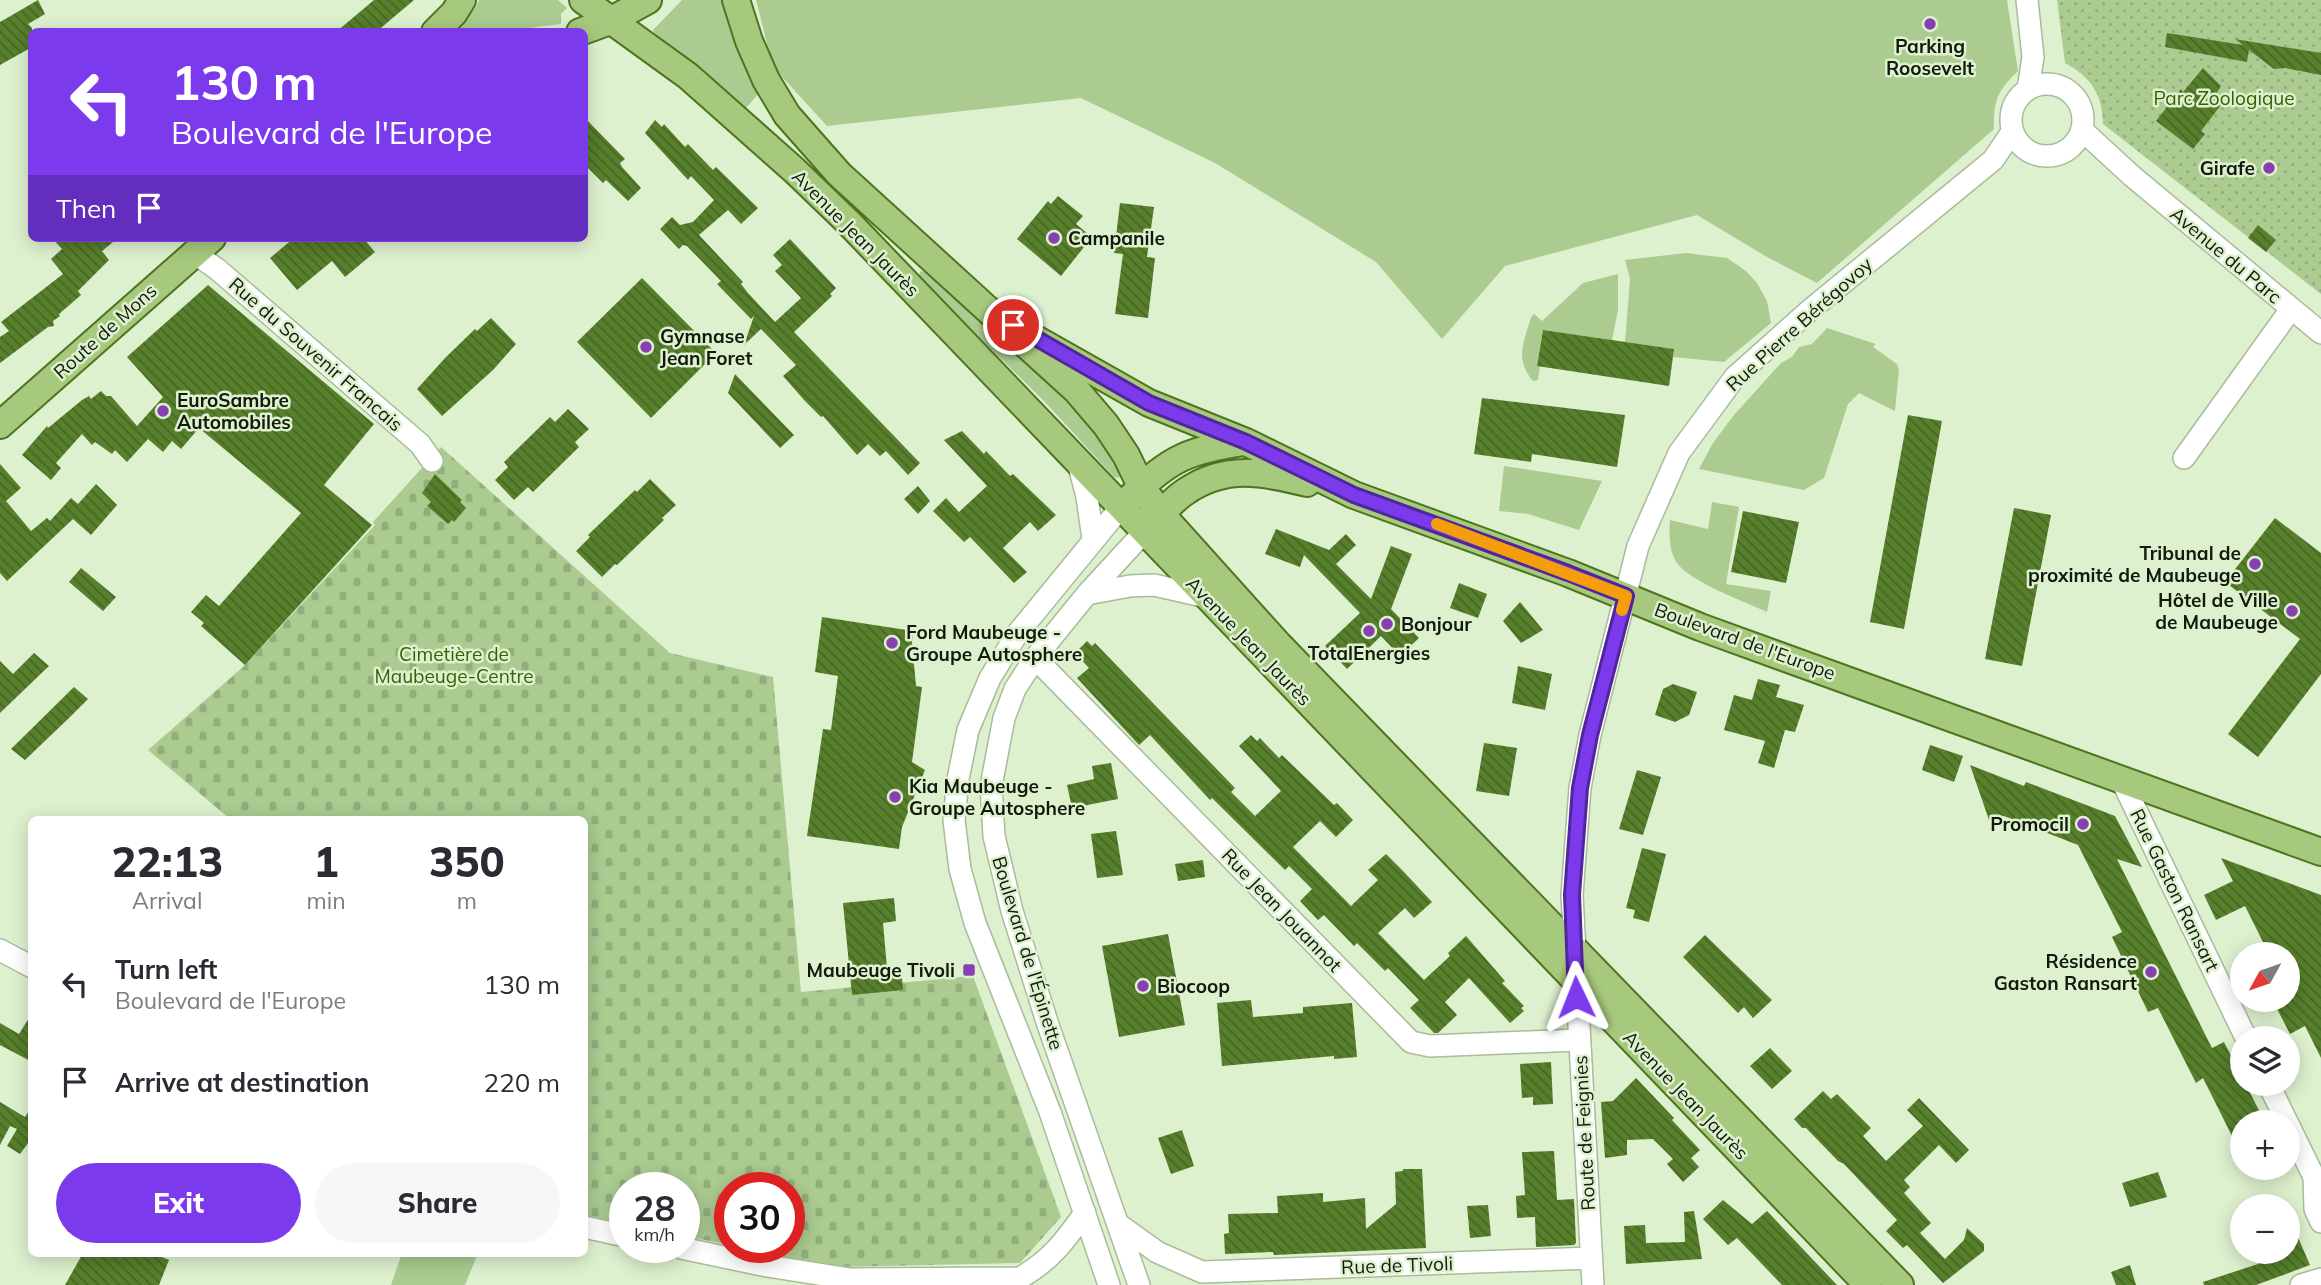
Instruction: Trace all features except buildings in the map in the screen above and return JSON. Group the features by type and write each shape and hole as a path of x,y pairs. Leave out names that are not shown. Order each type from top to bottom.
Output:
{"main road":[{"path":"439,28 462,0"},
{"name":"Avenue Jean Jaurès","path":"583,0 688,76 794,170 941,318 1121,507 1153,522 1278,644 1900,1285"},
{"path":"588,29 648,0"},
{"name":"Avenue Jean Jaurès","path":"736,0 749,41 766,80 787,115 839,174 1077,391 1106,425 1126,455 1141,486 1153,522 1207,597 1868,1285"},
{"name":"Route de Mons","path":"0,425 203,246"},
{"name":"Boulevard de l'Europe","path":"991,313 1149,403 1246,442 1354,495 1555,568 1700,626 2321,852"},
{"path":"1121,507 1162,469 1191,452 1246,442"},
{"path":"1153,522 1182,494 1219,475 1243,472 1283,477 1354,495"}],"street":[{"path":"2027,0 2034,57 2028,89"},
{"path":"2034,57 2050,84"},
{"path":"2050,84 2073,95 2080,105 2083,117 2077,139 2053,157 2042,157 2018,140 2011,120 2012,108 2018,97 2028,89 2050,84"},
{"name":"Avenue du Parc","path":"2077,139 2132,176 2321,333"},
{"name":"Rue Pierre Bérégovoy","path":"1574,947 1572,895 1580,788 1590,735 1638,546 1667,475 1685,443 1735,377 1810,310 2018,140"},
{"name":"Rue du Souvenir Francais","path":"203,246 217,269 420,444 432,461"},
{"path":"2184,458 2291,309"},
{"path":"1078,462 1090,512 1093,540"},
{"name":"Boulevard de l'Épinette","path":"1110,1285 1050,1112 975,923 960,869 954,820 958,779 968,730 990,678 1017,634 1121,507"},
{"name":"Boulevard de l'Épinette","path":"1139,1285 1048,1025 1012,911 994,836 991,786 1004,718 1015,689 1035,658 1087,594 1153,522"},
{"path":"1087,594 1130,586 1154,585 1207,597"},
{"name":"Rue Jean Jouannot","path":"1035,658 1411,1042 1430,1046 1578,1040"},
{"name":"Rue Gaston Ransart","path":"2121,779 2240,1026"},
{"name":"Route de Feignies","path":"1574,947 1593,1285"},
{"path":"0,950 28,965"},
{"path":"2300,1148 2314,1177 2315,1209 2321,1222"},
{"path":"1020,1278 1040,1267 1055,1254 1086,1213"},
{"name":"Rue de Tivoli","path":"1118,1224 1194,1279 1591,1258"},
{"path":"588,1228 609,1232"},
{"path":"700,1252 850,1282 1020,1278 1040,1285"},
{"path":"2301,1285 2321,1279"}],"green space":[{"path":"479,0 558,0 567,8 561,14 561,24 528,28 456,28 474,10"},
{"path":"682,0 722,0 750,78 759,93 746,108 653,30"},
{"path":"756,0 2007,0 2018,71 1998,97 1994,129 1817,283 1697,215 1505,266 1442,339 1376,262 1215,163 1081,98 827,126 773,67"},
{"name":"Parc Zoologique","path":"2057,0 2321,0 2321,294 2103,124 2101,104 2094,88 2082,74 2065,63"},
{"path":"1686,253 1727,258 1746,271 1757,283 1767,301 1771,323 1724,362 1673,357 1674,349 1625,342 1630,279 1625,260"},
{"path":"920,271 926,272 1061,392 1106,445 1122,473 1119,478 1114,477 1044,401 919,278"},
{"path":"1618,274 1618,310 1612,340 1543,330 1537,365 1540,366 1538,380 1533,381 1527,373 1522,357 1531,317 1534,314 1542,321 1583,283"},
{"path":"1827,328 1876,344 1873,347 1897,364 1899,370 1895,411 1859,393 1848,404 1824,478 1804,490 1699,469 1713,443 1734,415 1781,363 1792,357 1799,347 1812,344"},
{"name":"Cimetière de Maubeuge-Centre","path":"441,447 670,653 773,677 801,992 973,976 1061,1217 1020,1263 836,1267 805,1261 805,1172 714,1172 714,1242 700,1239 700,1172 609,1172 609,1221 588,1217 588,816 226,816 148,750 243,667 375,525 373,522"},
{"path":"1504,466 1602,481 1579,530 1528,514 1499,511"},
{"path":"1712,502 1739,507 1726,584 1771,591 1767,612 1701,582 1674,558 1670,520 1708,529"},
{"path":"401,1257 476,1257 465,1285 391,1285"}],"slow traffic":[{"path":"1437,524 1626,596 1622,610"}],"place":[{"name":"Parking Roosevelt","path":"1930,24"},
{"name":"Girafe","path":"2269,168"},
{"name":"Campanile","path":"1054,238"},
{"name":"Gymnase Jean Foret","path":"646,347"},
{"name":"EuroSambre Automobiles","path":"163,411"},
{"name":"Tribunal de proximité de Maubeuge","path":"2255,564"},
{"name":"Hôtel de Ville de Maubeuge","path":"2292,611"},
{"name":"Bonjour","path":"1387,624"},
{"name":"TotalEnergies","path":"1369,631"},
{"name":"Ford Maubeuge - Groupe Autosphere","path":"892,643"},
{"name":"Kia Maubeuge - Groupe Autosphere","path":"895,797"},
{"name":"Promocil","path":"2083,824"},
{"name":"Maubeuge Tivoli","path":"969,970"},
{"name":"Résidence Gaston Ransart","path":"2151,972"},
{"name":"Biocoop","path":"1143,986"}],"route":[{"path":"1013,325 1149,403 1246,442 1354,495 1626,596 1590,735 1580,788 1572,895 1576,997"}]}
